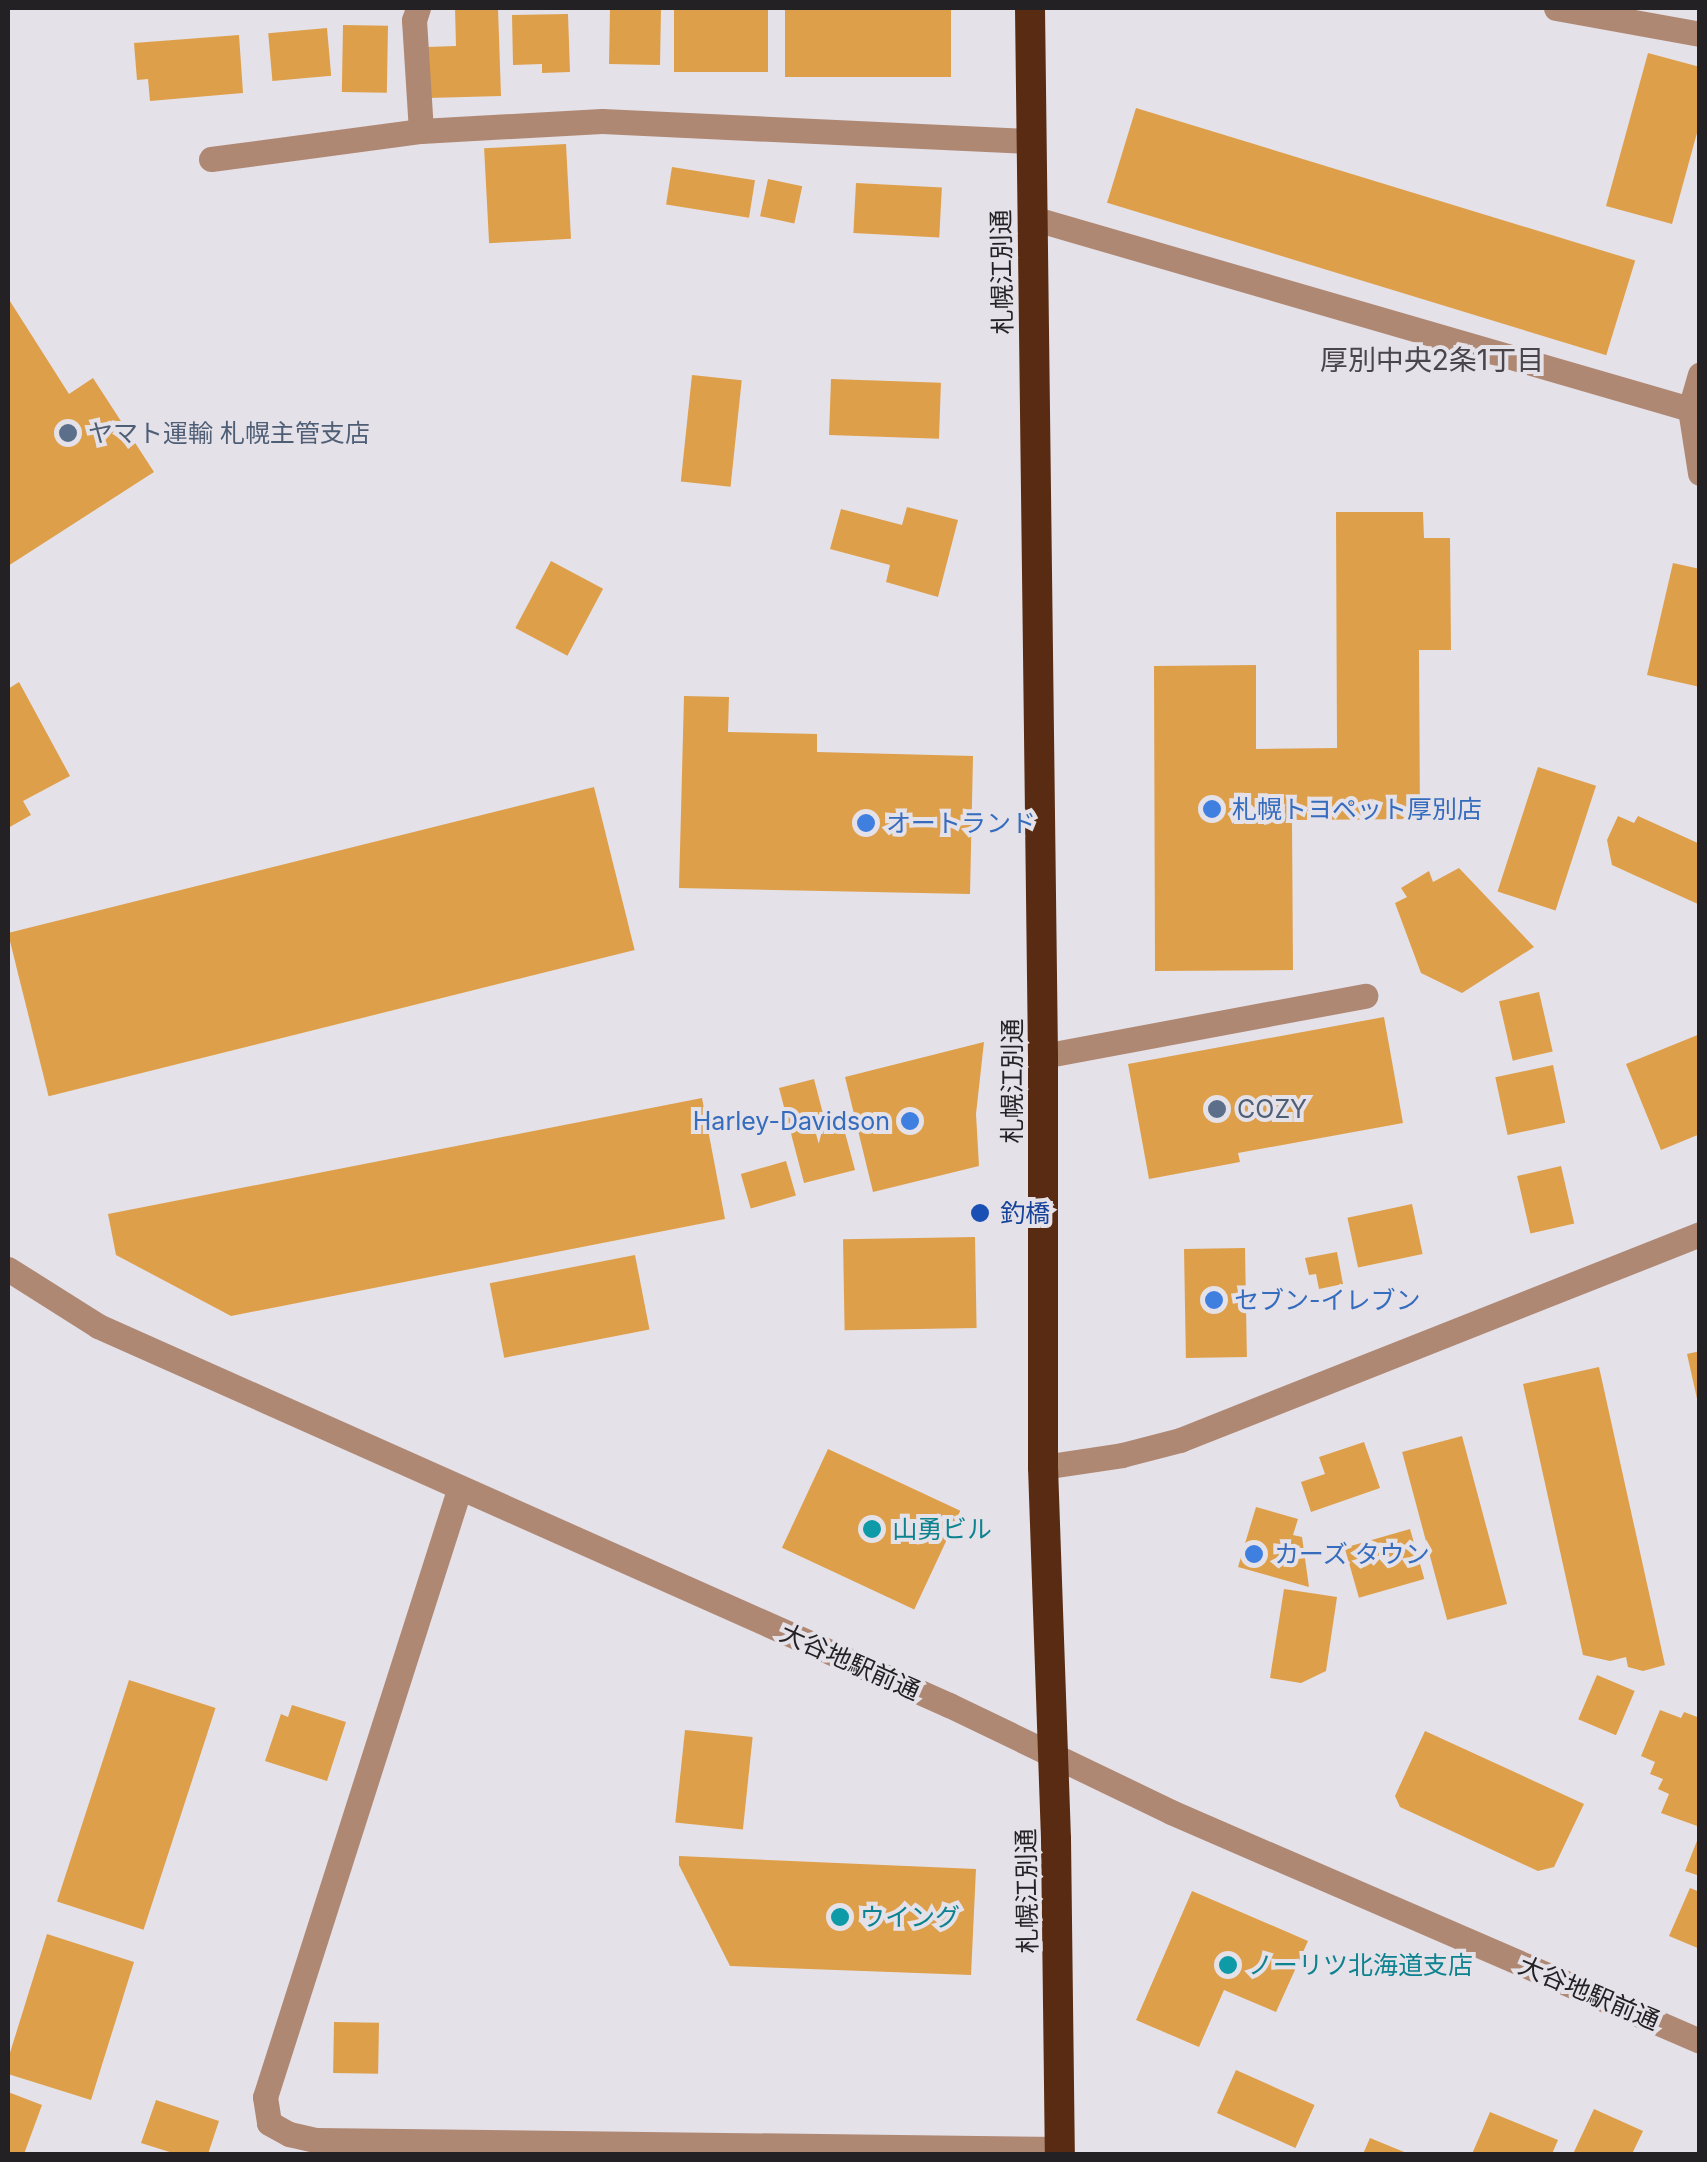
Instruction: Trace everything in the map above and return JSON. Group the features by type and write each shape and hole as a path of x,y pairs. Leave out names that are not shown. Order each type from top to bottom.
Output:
{"highway":[{"name":"札幌江別通","path":"1030,8 1043,1056 1043,1467 1054,1756 1060,2152"}],"street":[{"path":"418,8 414,20 421,131"},
{"path":"1556,8 1700,34"},
{"path":"211,159 421,131 602,121 1031,141"},
{"path":"1032,218 1690,409"},
{"path":"1700,374 1690,409 1700,474"},
{"path":"1043,1056 1365,996"},
{"path":"1043,1467 1122,1455 1180,1440 1700,1234"},
{"name":"大谷地駅前通","path":"8,1269 98,1326 459,1490 950,1705 1171,1812 1700,2041"},
{"path":"459,1490 264,2097 270,2123 289,2134 316,2140 1060,2152"}],"building":[{"path":"455,8 498,8 501,96 428,98 427,47 456,46"},
{"path":"610,8 661,9 660,65 609,64"},
{"path":"674,8 768,8 768,72 674,72"},
{"path":"785,8 951,8 951,77 785,77"},
{"path":"568,14 570,72 542,73 542,64 513,65 512,15"},
{"path":"343,25 388,26 387,93 342,92"},
{"path":"327,28 331,76 272,81 268,33"},
{"path":"239,35 243,93 150,101 148,79 137,80 134,43"},
{"path":"1648,53 1700,67 1700,122 1672,224 1606,206"},
{"path":"1136,108 1635,261 1606,355 1107,203"},
{"path":"566,144 571,239 489,243 484,148"},
{"path":"672,167 755,180 749,218 666,205"},
{"path":"768,179 802,186 794,223 760,216"},
{"path":"856,183 942,188 939,237 853,233"},
{"name":"ヤマト運輸 札幌主管支店","path":"8,298 69,394 93,378 154,472 8,566"},
{"path":"692,375 742,380 731,487 681,481"},
{"path":"831,379 941,383 939,439 829,435"},
{"path":"907,507 958,520 938,597 886,582 890,565 830,549 841,509 902,525"},
{"path":"1336,512 1423,512 1424,538 1450,538 1451,650 1419,650 1420,819 1292,820 1293,970 1155,971 1154,666 1256,665 1256,749 1337,748"},
{"path":"551,561 603,589 567,656 515,628"},
{"path":"1673,563 1700,569 1700,687 1647,675"},
{"path":"19,682 70,776 23,801 31,815 8,828 8,689"},
{"path":"684,696 729,697 728,732 817,734 817,752 973,756 970,894 679,888"},
{"path":"1538,767 1596,786 1556,910 1498,892"},
{"path":"594,787 635,950 49,1096 8,933"},
{"path":"1618,816 1634,823 1638,816 1700,844 1700,905 1612,865 1607,840"},
{"path":"1459,868 1534,947 1462,993 1421,973 1395,903 1407,897 1401,888 1429,871 1433,882"},
{"path":"1539,992 1553,1051 1513,1061 1499,1001"},
{"path":"1384,1017 1403,1123 1238,1153 1240,1162 1149,1179 1128,1064"},
{"path":"1700,1034 1700,1134 1661,1150 1626,1064"},
{"path":"984,1042 976,1114 979,1166 873,1192 845,1077"},
{"path":"1553,1065 1565,1123 1508,1135 1495,1077"},
{"path":"814,1079 828,1133 844,1129 855,1170 804,1183 779,1088"},
{"path":"702,1098 725,1219 231,1316 116,1255 108,1214"},
{"path":"786,1161 796,1196 751,1209 741,1174"},
{"path":"1561,1166 1574,1223 1530,1234 1517,1176"},
{"path":"1412,1204 1423,1254 1358,1268 1347,1218"},
{"path":"975,1237 977,1328 845,1330 843,1239"},
{"path":"1245,1248 1247,1357 1186,1358 1184,1249"},
{"path":"1337,1252 1343,1284 1319,1289 1316,1274 1309,1275 1305,1258"},
{"path":"635,1255 650,1330 504,1358 490,1283"},
{"path":"1700,1351 1700,1403 1698,1403 1687,1354"},
{"path":"1599,1367 1665,1665 1643,1671 1628,1667 1626,1657 1610,1661 1583,1655 1523,1384"},
{"path":"1462,1436 1507,1604 1447,1620 1402,1452"},
{"path":"1364,1442 1380,1488 1311,1512 1301,1482 1325,1474 1319,1457"},
{"name":"山勇ビル","path":"828,1449 960,1511 914,1609 782,1548"},
{"path":"1256,1507 1298,1519 1293,1535 1302,1537 1309,1587 1238,1567"},
{"path":"1410,1529 1424,1579 1359,1598 1345,1548"},
{"path":"1284,1589 1337,1597 1326,1671 1301,1683 1270,1678"},
{"path":"1597,1675 1635,1691 1616,1735 1578,1719"},
{"path":"129,1680 216,1708 144,1930 57,1902"},
{"path":"292,1705 346,1722 327,1781 265,1761 281,1714 288,1717"},
{"path":"1660,1710 1681,1718 1684,1712 1700,1718 1700,1827 1661,1813 1669,1794 1658,1789 1663,1779 1650,1774 1655,1762 1641,1756"},
{"path":"685,1730 753,1737 743,1830 675,1822"},
{"path":"1425,1731 1584,1804 1554,1867 1538,1871 1400,1807 1395,1796"},
{"path":"1700,1836 1700,1876 1685,1871"},
{"name":"ウイング","path":"679,1856 976,1869 971,1975 730,1966 679,1865"},
{"path":"1690,1888 1700,1892 1700,1949 1669,1936"},
{"name":"ノーリツ北海道支店","path":"1192,1891 1308,1941 1276,2012 1224,1990 1199,2047 1136,2020"},
{"path":"47,1934 134,1962 91,2100 8,2074 8,2059"},
{"path":"334,2022 379,2023 378,2074 333,2073"},
{"path":"1236,2070 1315,2105 1295,2148 1217,2113"},
{"path":"8,2092 42,2105 24,2154 8,2154"},
{"path":"156,2100 219,2121 208,2154 176,2154 141,2143"},
{"path":"1594,2109 1643,2131 1632,2154 1573,2154"},
{"path":"1490,2112 1558,2140 1552,2154 1472,2154"},
{"path":"1370,2138 1409,2154 1363,2154"}],"place":[{"name":"ヤマト運輸 札幌主管支店","path":"68,433"},
{"name":"札幌トヨペット厚別店","path":"1212,809"},
{"name":"オートランド","path":"866,823"},
{"name":"COZY","path":"1217,1109"},
{"name":"Harley-Davidson","path":"910,1121"},
{"name":"釣橋","path":"980,1213"},
{"name":"セブン-イレブン","path":"1214,1300"},
{"name":"山勇ビル","path":"872,1529"},
{"name":"カーズ タウン","path":"1254,1554"},
{"name":"ウイング","path":"840,1917"},
{"name":"ノーリツ北海道支店","path":"1228,1965"}],"district":[{"name":"厚別中央2条1丁目","path":"1432,360"}]}
